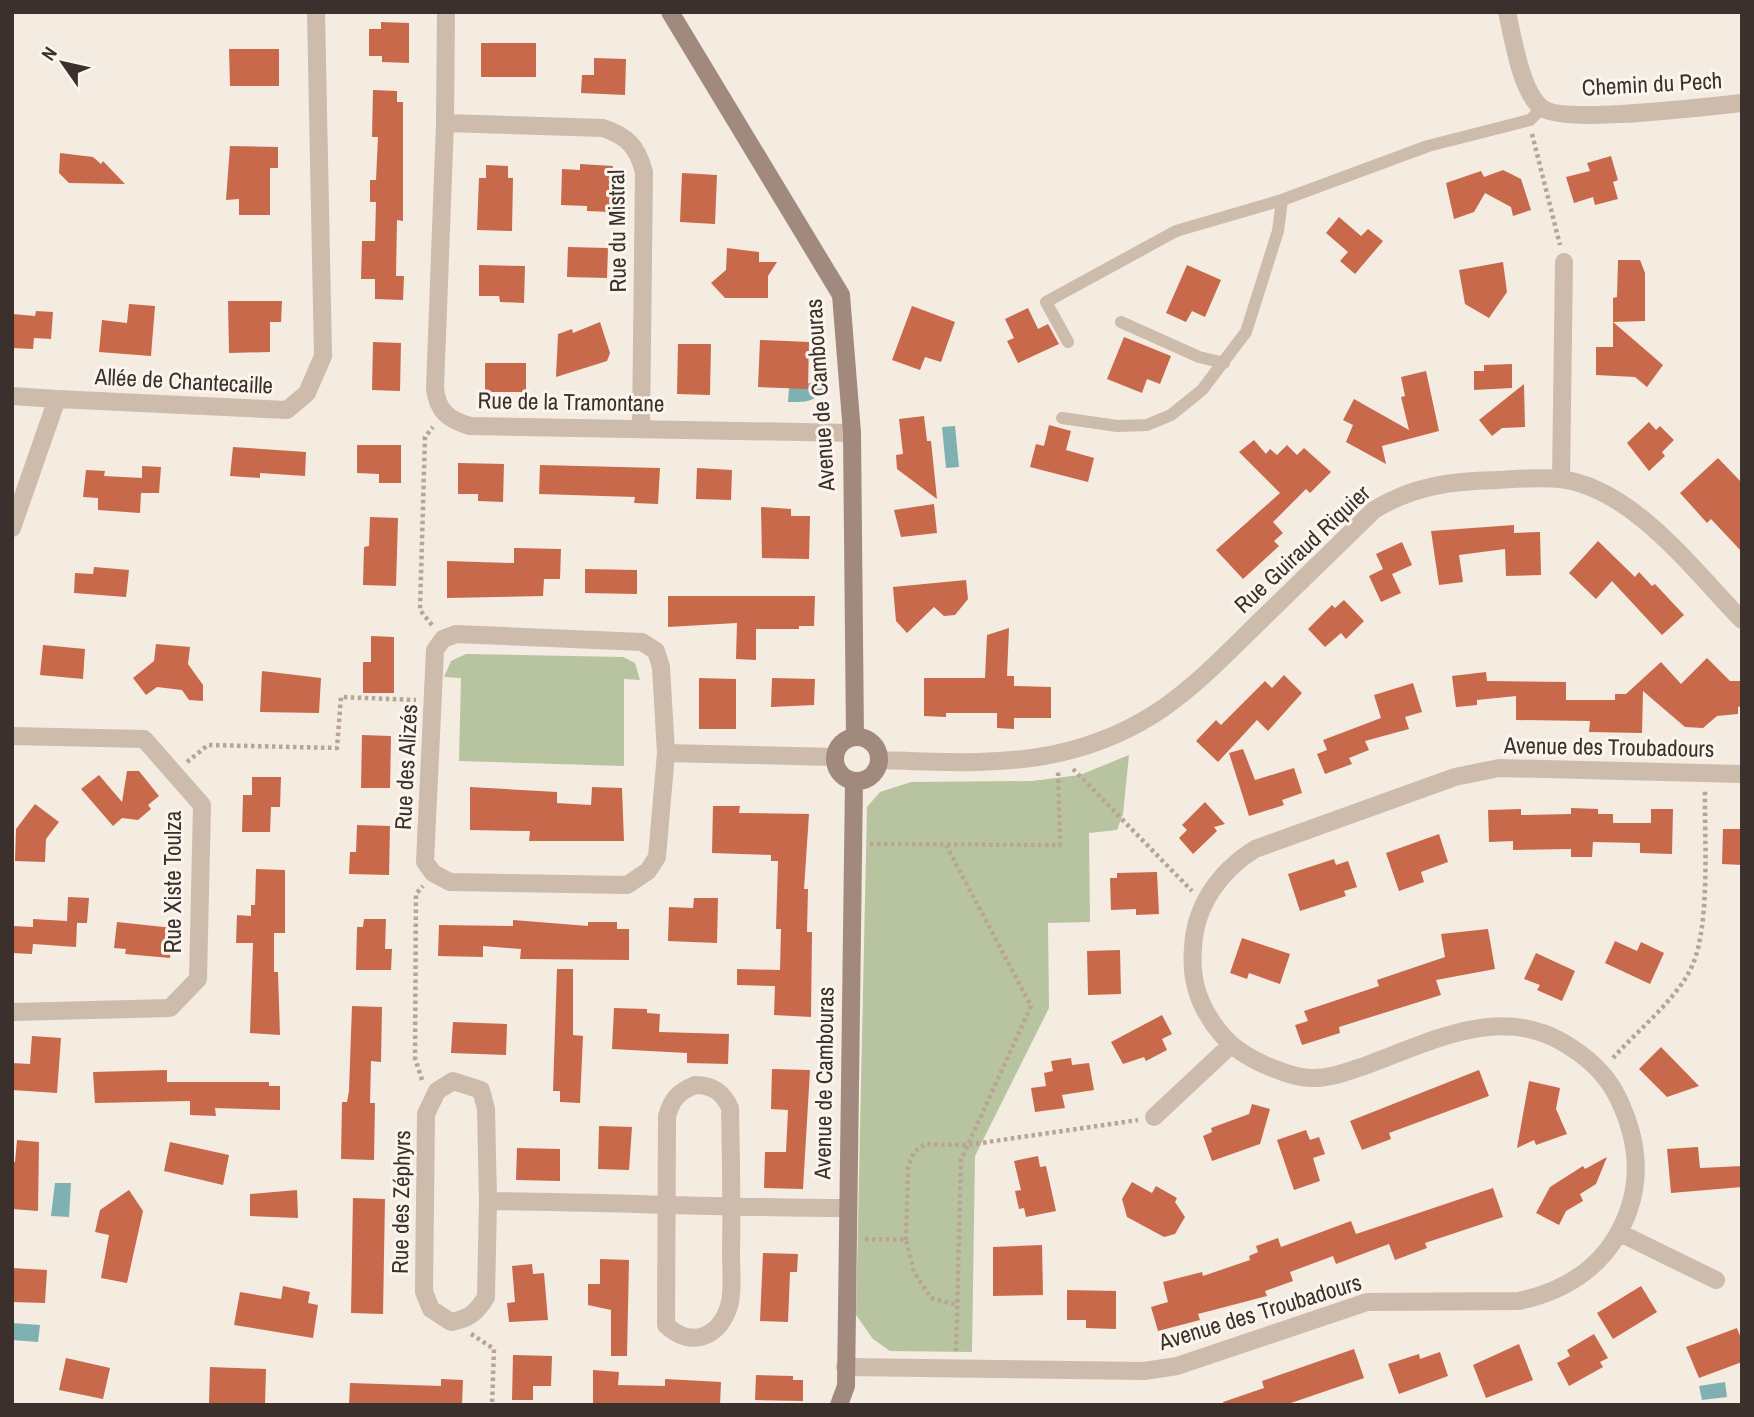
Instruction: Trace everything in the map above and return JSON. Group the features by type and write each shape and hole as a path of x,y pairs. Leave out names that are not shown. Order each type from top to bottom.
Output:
{"street":[{"name":"Allée de Chantecaille","path":"12,396 287,410 307,393 323,356 316,12"},
{"name":"Rue de la Tramontane","path":"446,12 445,122 435,388 436,401 443,413 456,422 470,426 852,433"},
{"name":"Avenue de Cambouras","path":"670,12 841,295 852,433 855,737"},
{"path":"1507,12 1524,76 1542,108"},
{"name":"Chemin du Pech","path":"1542,108 1558,113 1614,114 1742,103"},
{"name":"Rue du Mistral","path":"445,122 603,128 624,135 638,152 644,172 641,428"},
{"path":"1560,479 1564,262"},
{"path":"12,528 57,399"},
{"name":"Rue Guiraud Riquier","path":"879,760 1018,760 1058,754 1103,741 1140,725 1178,700 1374,510 1391,499 1426,486 1451,481 1560,479 1618,500 1642,519 1742,620"},
{"path":"433,873 450,882 627,885 648,871 657,857 666,753 661,667 656,651 642,642 469,633 443,639"},
{"name":"Rue des Alizés","path":"433,873 425,862 435,650 443,639"},
{"name":"Rue Xiste Toulza","path":"12,736 144,739 202,806 198,979 170,1008 12,1012"},
{"path":"855,737 874,745 879,760 869,778 854,781 838,771 835,757 840,745 855,737"},
{"path":"666,753 835,757"},
{"name":"Avenue des Troubadours","path":"846,1377 956,1371 1144,1371 1177,1366 1367,1302 1520,1301 1543,1296 1584,1274 1605,1255 1620,1233 1636,1177 1635,1149 1621,1104 1601,1071 1585,1056 1555,1038 1525,1027 1500,1025 1472,1027 1339,1074 1312,1078 1290,1075 1248,1057 1231,1045 1201,1006 1193,978 1196,924 1204,903 1235,862 1255,849 1455,777 1499,768 1742,774"},
{"name":"Avenue de Cambouras","path":"846,1377 854,781"},
{"path":"1154,1117 1231,1045"},
{"name":"Rue des Zéphyrs","path":"453,1081 481,1090 486,1109 488,1201 486,1297 478,1310 465,1319 451,1321 431,1309 425,1292 428,1105 437,1091 453,1081"},
{"path":"706,1085 724,1095 730,1108 730,1303 716,1329 692,1339 677,1335 666,1325 669,1202 667,1116 671,1101 680,1091 706,1085"},
{"path":"488,1201 669,1202 732,1209 848,1208"},
{"path":"1620,1233 1716,1280"},
{"path":"839,1405 846,1377"},
{"path":"846,1377 857,1405"}],"lane":[{"path":"1068,342 1046,302 1176,231 1282,200 1428,146 1530,120 1542,108"},
{"path":"1062,418 1117,426 1147,425 1171,415 1202,390 1246,332 1278,231 1282,200"},
{"path":"1121,322 1199,357 1224,363"}],"path":[{"path":"1534,150 1564,262"},
{"path":"443,413 425,437 420,610 443,639"},
{"path":"175,772 208,745 337,748 341,697 434,701"},
{"path":"852,844 1060,845 1058,754"},
{"path":"1058,754 1204,903"},
{"path":"1601,1071 1675,990 1688,974 1697,953 1702,926 1705,773"},
{"path":"946,845 1031,1006 961,1160 956,1371"},
{"path":"428,1105 415,1058 416,894 433,873"},
{"path":"957,1305 931,1298 914,1272 906,1240 908,1167 914,1152 925,1144 967,1145 1154,1117"},
{"path":"846,1256 864,1239 906,1240"},
{"path":"451,1321 494,1349 492,1405"}],"green space":[{"path":"466,654 623,657 635,663 640,680 624,679 624,766 459,761 461,678 444,677 451,661"},
{"path":"1129,755 1123,814 1117,830 1089,833 1090,922 1048,923 1049,1008 975,1156 972,1352 890,1351 873,1339 856,1315 867,807 880,792 911,782 1032,781 1080,775"}],"water":[{"path":"814,382 823,389 820,394 804,402 788,402 789,388"},
{"path":"955,426 959,467 946,468 942,427"},
{"path":"55,1183 71,1183 69,1217 51,1216"},
{"path":"12,1323 40,1325 38,1342 12,1340"},
{"path":"1725,1382 1727,1397 1702,1400 1699,1386"}],"building":[{"path":"381,22 409,23 409,63 382,62 382,56 369,56 369,29 381,29"},
{"path":"481,43 536,43 536,77 481,77"},
{"path":"229,49 279,49 279,86 230,86"},
{"path":"594,58 626,59 625,95 581,93 582,75 594,75"},
{"path":"373,90 397,91 397,102 403,102 403,221 397,220 396,276 404,276 403,300 375,299 375,279 361,279 362,241 375,241 376,202 370,202 370,180 376,180 378,137 372,137"},
{"path":"230,146 278,147 278,168 270,168 270,215 239,215 239,199 226,200"},
{"path":"60,153 93,157 101,164 103,161 125,184 69,183 59,173"},
{"path":"1611,156 1618,180 1613,182 1618,199 1595,205 1593,197 1574,203 1566,177 1590,171 1587,163"},
{"path":"580,164 613,166 611,212 587,211 587,206 561,205 562,169 580,170"},
{"path":"486,165 508,166 508,178 513,178 512,231 477,230 479,178 486,178"},
{"path":"1503,170 1521,179 1531,210 1513,216 1511,207 1485,193 1474,212 1454,219 1446,183 1481,171 1484,177"},
{"path":"682,173 717,175 715,224 680,222"},
{"path":"1339,217 1361,236 1368,229 1383,241 1355,274 1340,261 1348,252 1326,233"},
{"path":"568,247 608,248 607,278 567,277"},
{"path":"727,248 759,252 759,262 777,262 768,276 768,298 725,298 711,283 726,270"},
{"path":"1618,260 1640,260 1645,273 1645,321 1613,322"},
{"path":"1503,262 1507,292 1489,318 1465,304 1459,270"},
{"path":"479,265 525,266 524,303 500,302 499,296 479,296"},
{"path":"1187,265 1221,280 1205,317 1192,311 1186,322 1166,313"},
{"path":"228,301 282,301 281,322 270,322 270,352 229,353"},
{"path":"129,304 155,306 151,356 99,352 102,320 127,323"},
{"path":"912,306 955,322 941,362 925,357 920,370 892,360"},
{"path":"1028,308 1038,329 1048,324 1059,344 1018,363 1007,341 1014,338 1005,319"},
{"path":"36,311 53,312 51,339 34,338 33,349 12,348 12,314 35,316"},
{"path":"600,322 610,353 607,361 556,377 558,334 572,329 573,333"},
{"path":"1613,322 1663,365 1647,387 1635,377 1596,375 1596,347 1613,347"},
{"path":"1124,337 1171,356 1160,384 1147,379 1142,393 1107,379"},
{"path":"760,340 809,342 808,389 758,387"},
{"path":"373,342 401,343 400,391 372,390"},
{"path":"678,344 711,344 710,395 677,394"},
{"path":"485,363 526,363 526,392 485,392"},
{"path":"1512,364 1512,388 1474,390 1474,371 1484,371 1484,365"},
{"path":"1426,371 1439,431 1382,446 1386,464 1346,442 1353,425 1343,420 1354,399 1409,430 1401,397 1405,396 1401,377"},
{"path":"1524,384 1525,427 1502,428 1492,436 1479,420"},
{"path":"924,416 927,441 931,441 937,499 897,469 896,455 903,454 899,419"},
{"path":"1649,422 1656,430 1660,426 1674,440 1662,452 1665,456 1649,471 1627,443"},
{"path":"1049,425 1071,431 1066,450 1094,458 1088,482 1030,467 1036,444 1044,446"},
{"path":"1254,440 1266,454 1270,449 1277,455 1287,445 1297,455 1304,448 1331,472 1310,493 1306,489 1273,522 1283,533 1274,541 1279,546 1243,579 1216,550 1280,493 1239,452"},
{"path":"357,445 401,445 401,483 379,483 379,474 357,473"},
{"path":"233,447 306,452 305,476 260,473 260,478 230,476"},
{"path":"1718,458 1742,483 1742,552 1711,519 1707,523 1680,493"},
{"path":"458,463 504,464 503,502 478,501 478,494 458,494"},
{"path":"540,465 660,468 658,504 634,503 635,497 539,494"},
{"path":"142,466 161,467 159,493 141,493 140,513 98,510 98,498 83,497 86,470 105,471 104,476 142,478"},
{"path":"697,468 732,470 731,500 696,499"},
{"path":"934,504 937,533 901,537 894,510"},
{"path":"761,507 791,509 791,516 810,516 809,559 762,558"},
{"path":"370,517 398,518 396,586 363,585 364,547 369,546"},
{"path":"1514,525 1514,533 1540,532 1541,575 1506,576 1505,549 1459,555 1463,582 1439,585 1431,531"},
{"path":"1598,541 1635,577 1639,572 1652,586 1655,584 1684,615 1662,635 1612,581 1596,599 1569,573"},
{"path":"1402,542 1412,565 1392,574 1401,593 1381,602 1369,576 1383,569 1376,554"},
{"path":"514,548 561,549 560,579 544,579 543,596 447,598 447,561 514,563"},
{"path":"94,567 129,570 126,597 74,593 75,573 93,574"},
{"path":"585,569 637,570 637,594 585,593"},
{"path":"966,580 968,599 955,615 944,616 934,607 907,633 896,621 893,587"},
{"path":"668,596 815,596 814,626 799,626 799,629 756,629 756,660 736,659 737,623 668,627"},
{"path":"1344,600 1364,621 1346,639 1341,633 1325,647 1308,629 1332,605 1335,608"},
{"path":"1009,628 1007,676 1014,676 1014,686 1051,687 1051,718 1014,718 1014,729 997,728 997,713 924,716 924,678 985,678 987,635"},
{"path":"371,636 394,637 394,693 363,693 363,662 371,662"},
{"path":"156,644 190,647 188,664 203,685 203,701 189,700 182,690 157,687 146,695 133,678 154,661"},
{"path":"43,645 85,649 83,679 40,675"},
{"path":"1707,658 1730,681 1742,681 1742,706 1738,707 1738,714 1717,716 1703,728 1685,727 1643,691 1642,733 1589,732 1590,721 1516,720 1516,696 1477,700 1477,705 1456,707 1452,676 1486,672 1487,681 1566,682 1566,700 1615,700 1615,694 1626,694 1661,662 1681,684"},
{"path":"262,671 321,678 319,713 260,712"},
{"path":"1284,675 1302,693 1268,731 1257,720 1218,762 1196,741 1216,720 1221,725 1265,681 1272,688"},
{"path":"699,678 736,679 736,729 699,729"},
{"path":"772,678 815,679 814,705 771,707"},
{"path":"1413,683 1422,712 1405,717 1409,729 1365,741 1369,750 1349,758 1352,764 1325,774 1317,754 1327,750 1323,740 1381,718 1374,695"},
{"path":"362,735 391,736 390,788 361,788"},
{"path":"1243,749 1255,780 1294,768 1302,793 1282,800 1284,805 1249,816 1229,753"},
{"path":"127,771 139,771 159,796 148,805 151,809 138,820 122,818 113,826 81,789 99,775 122,802"},
{"path":"252,777 281,777 280,807 271,807 270,832 242,832 243,795 252,795"},
{"path":"470,787 557,792 557,803 591,805 592,787 622,788 624,841 529,841 530,831 470,830"},
{"path":"1205,802 1225,824 1214,827 1217,831 1193,854 1179,838 1187,830 1182,825"},
{"path":"35,804 59,822 46,839 45,862 15,861 16,829"},
{"path":"713,806 740,806 739,813 809,814 804,889 808,889 807,932 812,932 811,1017 774,1015 775,986 737,985 737,969 780,970 781,929 776,929 778,861 771,861 771,855 712,853"},
{"path":"1571,808 1598,809 1598,814 1613,814 1613,823 1651,823 1651,809 1673,809 1672,854 1640,853 1640,843 1593,842 1592,857 1571,857 1571,849 1513,850 1513,841 1489,842 1488,810 1521,809 1521,815 1571,814"},
{"path":"357,825 390,826 389,875 349,874 350,852 356,852"},
{"path":"1723,829 1742,829 1742,865 1722,864"},
{"path":"1439,834 1448,862 1421,872 1424,882 1399,891 1386,853"},
{"path":"1334,859 1336,865 1348,861 1357,887 1344,891 1346,896 1300,911 1288,874"},
{"path":"256,869 285,870 285,933 274,933 274,972 278,972 280,1035 250,1033 253,943 236,943 237,915 251,916 251,905 255,905"},
{"path":"1157,872 1159,914 1136,915 1136,909 1111,910 1110,878 1117,878 1117,873"},
{"path":"68,897 89,898 87,923 77,923 76,947 33,944 32,954 12,953 12,926 33,927 33,919 67,921"},
{"path":"694,898 718,898 717,943 668,941 669,907 693,908"},
{"path":"364,919 386,919 385,949 392,949 391,970 356,970 357,927 363,927"},
{"path":"513,920 588,926 588,922 617,922 617,929 629,929 629,960 520,959 521,949 483,946 483,957 438,956 439,925 513,926"},
{"path":"117,922 173,928 170,958 125,954 126,949 114,948"},
{"path":"1488,929 1495,969 1436,980 1441,995 1339,1027 1340,1033 1302,1045 1295,1025 1308,1021 1304,1011 1379,986 1377,980 1445,957 1441,934"},
{"path":"1242,938 1290,954 1280,984 1249,973 1247,979 1230,973"},
{"path":"1615,941 1637,951 1641,942 1664,953 1650,984 1605,963"},
{"path":"1120,950 1121,994 1088,995 1087,951"},
{"path":"1536,953 1575,971 1562,1001 1537,990 1540,985 1524,979"},
{"path":"557,969 573,969 573,1035 583,1036 580,1103 560,1102 560,1091 553,1091"},
{"path":"352,1006 382,1007 381,1062 371,1061 370,1103 375,1103 374,1160 341,1159 342,1102 347,1102 349,1091"},
{"path":"614,1008 647,1009 647,1013 660,1014 659,1032 729,1034 728,1064 687,1063 687,1053 612,1049"},
{"path":"1162,1015 1172,1034 1162,1039 1167,1050 1146,1061 1144,1057 1123,1064 1111,1042"},
{"path":"453,1022 507,1024 506,1055 451,1053"},
{"path":"32,1036 61,1038 57,1093 12,1090 12,1063 30,1064"},
{"path":"1661,1047 1699,1086 1667,1097 1639,1069"},
{"path":"1071,1058 1072,1065 1089,1063 1094,1090 1062,1095 1065,1108 1035,1112 1031,1088 1046,1086 1044,1073 1053,1071 1051,1061"},
{"path":"772,1069 810,1070 803,1189 764,1188 765,1152 786,1152 788,1110 771,1109"},
{"path":"167,1070 167,1082 269,1082 269,1086 280,1086 280,1110 215,1108 216,1116 190,1115 190,1101 95,1103 93,1072"},
{"path":"1479,1070 1489,1096 1389,1133 1391,1139 1362,1150 1350,1121"},
{"path":"1529,1081 1560,1088 1556,1109 1567,1134 1536,1145 1534,1140 1517,1148"},
{"path":"1252,1104 1270,1109 1260,1144 1212,1161 1203,1136 1212,1132 1211,1128 1249,1114"},
{"path":"599,1126 632,1127 629,1170 598,1169"},
{"path":"1306,1130 1310,1140 1319,1137 1325,1154 1313,1158 1320,1181 1294,1190 1277,1140"},
{"path":"17,1140 39,1142 38,1211 12,1209 12,1162 15,1162"},
{"path":"170,1142 229,1155 223,1185 164,1171"},
{"path":"1698,1147 1700,1168 1742,1166 1742,1187 1671,1193 1667,1149"},
{"path":"517,1148 560,1149 560,1181 516,1180"},
{"path":"1038,1156 1040,1167 1046,1166 1056,1211 1026,1217 1024,1208 1019,1209 1015,1191 1021,1190 1014,1161"},
{"path":"1607,1157 1596,1184 1580,1194 1583,1201 1566,1211 1559,1225 1536,1213 1550,1187 1583,1166 1585,1169"},
{"path":"1132,1182 1152,1193 1156,1186 1177,1198 1175,1202 1185,1217 1175,1234 1164,1237 1127,1217 1122,1199"},
{"path":"1493,1188 1503,1217 1425,1243 1427,1248 1395,1260 1389,1244 1336,1264 1333,1256 1290,1272 1293,1281 1265,1291 1267,1296 1198,1314 1200,1320 1158,1331 1151,1307 1168,1302 1163,1282 1202,1272 1203,1276 1250,1260 1249,1256 1258,1252 1256,1246 1278,1238 1281,1247 1351,1221 1356,1234"},
{"path":"129,1190 143,1211 127,1283 101,1278 109,1235 95,1232 100,1210"},
{"path":"297,1190 298,1218 250,1216 250,1194"},
{"path":"353,1198 385,1199 383,1314 351,1313"},
{"path":"1042,1245 1043,1295 993,1296 993,1247"},
{"path":"763,1253 798,1254 797,1272 790,1272 788,1322 760,1321"},
{"path":"600,1259 629,1260 627,1356 611,1356 611,1310 588,1305 588,1284 600,1284"},
{"path":"532,1264 533,1274 544,1273 548,1320 509,1322 507,1303 515,1302 512,1266"},
{"path":"12,1268 47,1270 45,1303 12,1302"},
{"path":"283,1286 310,1292 308,1303 318,1305 313,1338 234,1325 240,1292 281,1299"},
{"path":"1641,1286 1657,1312 1613,1339 1597,1313"},
{"path":"1067,1290 1116,1291 1116,1329 1086,1328 1086,1320 1067,1320"},
{"path":"1737,1328 1742,1341 1742,1362 1699,1378 1686,1347"},
{"path":"1594,1334 1608,1358 1600,1362 1603,1367 1569,1386 1557,1363 1570,1356 1567,1350"},
{"path":"1519,1344 1533,1380 1486,1398 1473,1365"},
{"path":"1354,1349 1364,1378 1285,1405 1224,1405 1223,1402 1264,1388 1262,1381"},
{"path":"1440,1352 1448,1376 1399,1394 1388,1364 1419,1354 1420,1359"},
{"path":"513,1355 552,1356 551,1386 533,1386 533,1400 512,1400"},
{"path":"66,1358 110,1368 103,1399 59,1390"},
{"path":"210,1367 266,1369 265,1405 209,1405"},
{"path":"593,1370 619,1372 618,1385 665,1386 665,1379 721,1382 720,1405 593,1405"},
{"path":"756,1375 793,1376 793,1380 803,1380 803,1401 755,1400"},
{"path":"441,1379 463,1380 462,1405 349,1405 350,1383 441,1386"}]}
